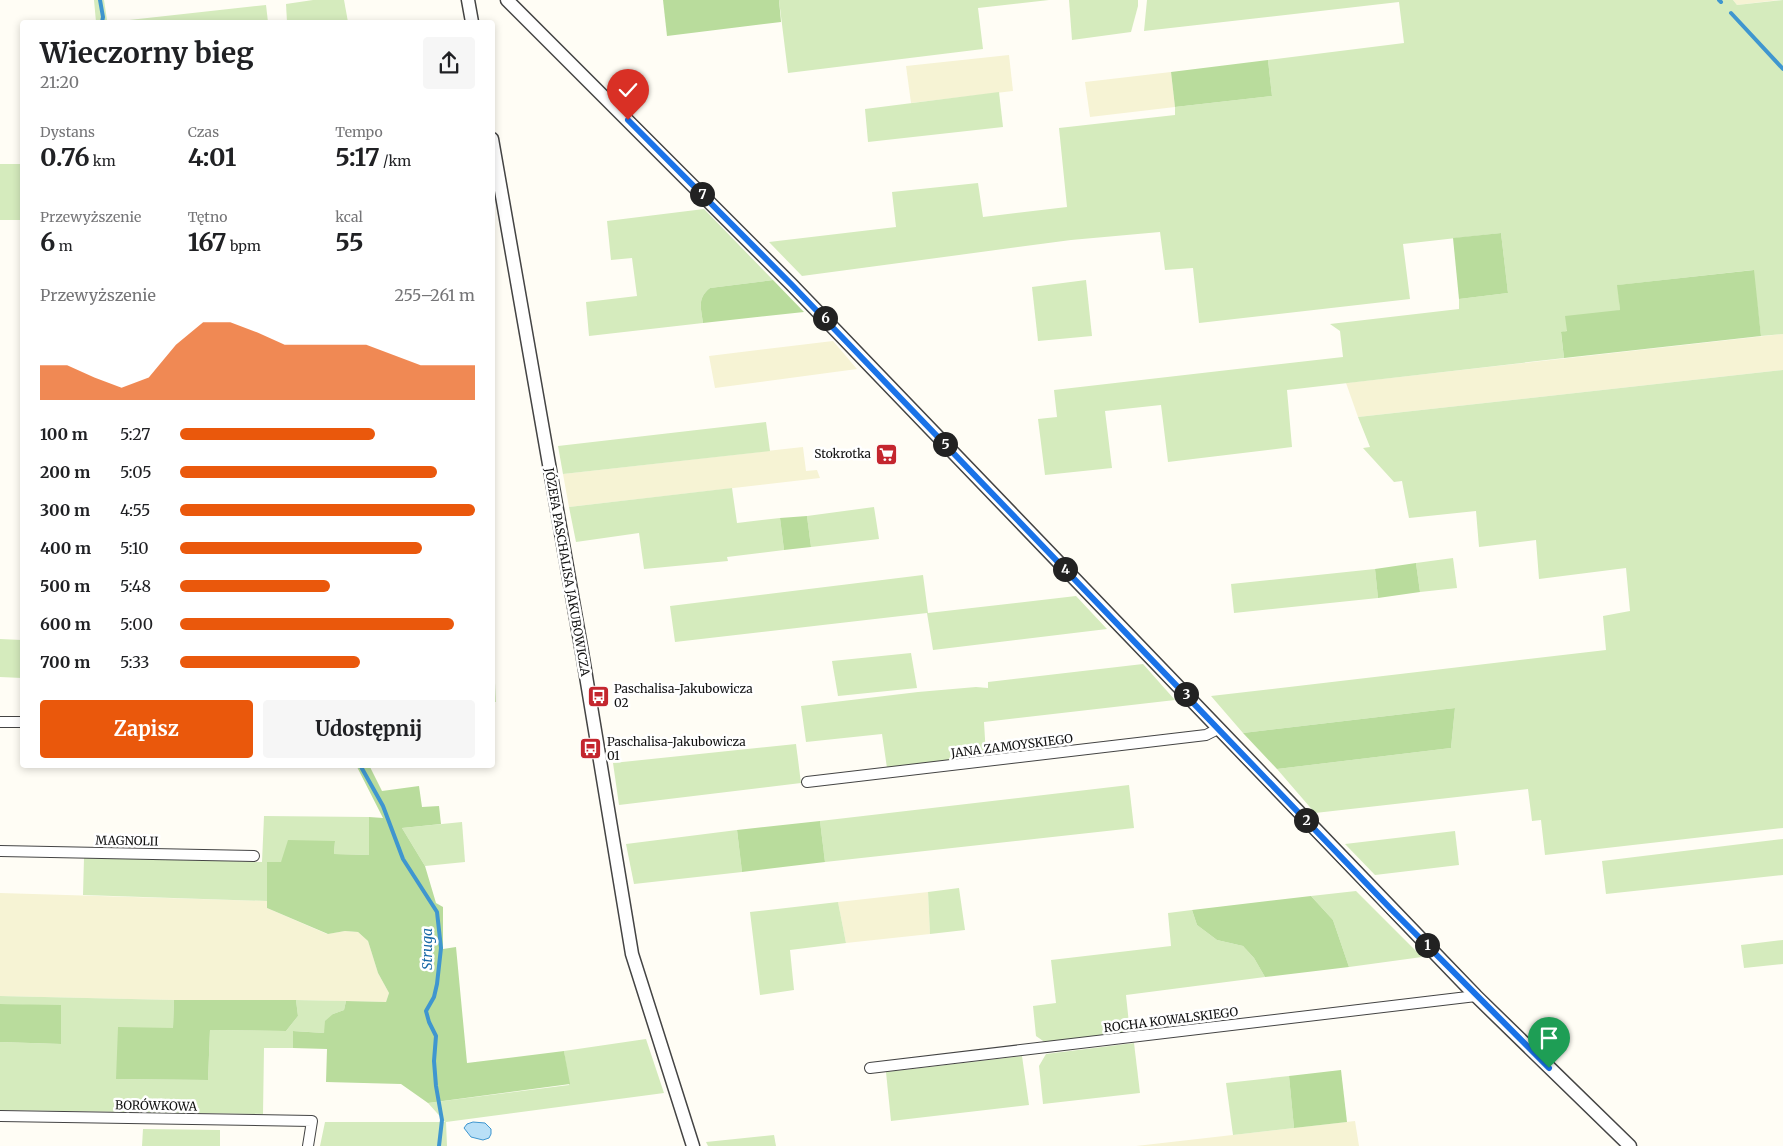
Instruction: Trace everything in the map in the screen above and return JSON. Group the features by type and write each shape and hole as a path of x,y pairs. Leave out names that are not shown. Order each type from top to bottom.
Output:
{"street":[{"path":"468,0 472,20"},
{"path":"507,0 792,285 1476,996 1630,1146"},
{"name":"JÓZEFA PASCHALISA JAKUBOWICZA","path":"495,156 632,954 693,1146"},
{"path":"0,722 20,722"},
{"name":"JANA ZAMOYSKIEGO","path":"807,782 1206,735 1218,728"},
{"name":"MAGNOLII","path":"0,852 254,856"},
{"name":"ROCHA KOWALSKIEGO","path":"870,1068 1476,996"},
{"name":"BORÓWKOWA","path":"0,1116 312,1121 308,1146"}],"shaded area":[{"path":"1733,0 1779,0 1737,5"},
{"path":"1009,55 1013,91 911,103 906,66"},
{"path":"1171,72 1175,107 1090,117 1085,82"},
{"path":"1783,334 1783,370 1358,417 1346,383"},
{"path":"833,341 857,369 715,388 709,356"},
{"path":"803,447 806,471 817,470 820,478 569,507 563,474"},
{"path":"928,892 930,934 846,943 838,902"},
{"path":"0,893 267,901 267,908 327,934 345,931 358,932 368,941 378,973 389,993 386,1002 0,996"},
{"path":"1355,1121 1359,1146 1136,1146"}],"green space":[{"path":"94,0 104,0 107,20 96,20"},
{"path":"313,0 344,0 348,20 287,20 286,4"},
{"path":"663,0 779,0 781,22 667,36"},
{"path":"779,0 1049,0 978,8 983,49 788,73"},
{"path":"1069,0 1138,0 1131,32 1072,40"},
{"path":"1147,0 1733,0 1737,5 1783,0 1783,334 1761,336 1753,270 1618,285 1620,310 1561,333 1564,358 1287,390 1292,447 1168,462 1161,405 1105,411 1112,468 1045,475 1038,419 1057,417 1054,390 1343,357 1340,331 1330,324 1459,309 1459,299 1508,293 1501,233 1403,244 1410,299 1199,323 1193,268 1165,270 1160,232 1071,240 802,276 769,242 896,227 892,192 978,183 983,217 1067,207 1059,128 1175,115 1175,107 1272,96 1268,60 1404,43 1399,2 1144,31"},
{"path":"266,5 268,20 129,20"},
{"path":"1268,60 1272,96 1175,107 1171,72"},
{"path":"999,92 1003,127 868,142 865,109"},
{"path":"0,164 20,164 20,220 0,220"},
{"path":"704,209 773,280 710,288 702,300 703,323 589,336 586,302 637,296 632,258 611,260 607,221"},
{"path":"1501,233 1508,293 1459,299 1453,238"},
{"path":"1754,270 1761,336 1564,358 1561,332 1567,331 1565,316 1620,310 1617,285"},
{"path":"773,280 804,312 703,323 702,300 710,288"},
{"path":"1086,280 1092,336 1038,341 1032,287"},
{"path":"1783,370 1783,828 1545,855 1541,820 1532,821 1528,789 1315,813 1277,769 1451,748 1455,708 1243,733 1211,696 1606,650 1603,616 1630,611 1626,568 1539,579 1536,540 1479,547 1476,511 1409,518 1402,481 1394,482 1363,448 1370,447 1358,417"},
{"path":"766,422 770,451 563,474 558,446"},
{"path":"732,488 737,523 780,518 784,550 727,557 728,561 644,569 639,533 576,542 569,507"},
{"path":"874,507 879,539 811,547 807,516"},
{"path":"807,516 811,547 784,550 780,518"},
{"path":"1453,558 1457,588 1420,592 1416,563"},
{"path":"1416,563 1420,592 1378,598 1375,569"},
{"path":"1375,569 1378,598 1234,613 1231,584"},
{"path":"923,575 928,613 1076,596 1107,629 933,650 927,613 675,642 670,606"},
{"path":"0,639 20,640 20,678 0,677"},
{"path":"911,653 917,688 838,696 832,661"},
{"path":"1143,664 1175,700 984,722 986,756 887,768 882,734 806,742 801,706 918,692 976,687 988,688 988,682"},
{"path":"1455,708 1451,748 1277,769 1243,733"},
{"path":"796,744 801,783 619,805 613,763"},
{"path":"358,768 370,768 382,791 419,786 422,807 439,806 441,824 402,828 425,866 436,903 443,907 443,949 456,947 467,1063 564,1051 570,1084 428,1103 401,1084 326,1082 327,1049 293,1048 293,1031 324,1033 325,1021 333,1014 344,1010 346,1001 386,1002 389,993 378,973 368,941 358,932 345,931 328,934 267,908 267,862 281,862 288,840 335,841 334,854 369,855 369,817 383,818"},
{"path":"1129,785 1134,828 825,862 820,821"},
{"path":"264,816 369,817 369,855 334,854 335,842 281,862 267,862 267,901 83,895 84,858 262,862"},
{"path":"820,821 825,862 742,872 737,830"},
{"path":"462,822 465,862 425,866 402,828"},
{"path":"737,830 742,872 634,884 626,844"},
{"path":"1455,831 1459,865 1375,875 1345,844"},
{"path":"1783,839 1783,875 1606,894 1602,861"},
{"path":"959,888 965,930 930,934 928,892"},
{"path":"1356,891 1422,957 1349,967 1333,920 1311,896"},
{"path":"1311,896 1333,920 1349,967 1265,977 1254,958 1243,946 1217,940 1197,925 1192,910"},
{"path":"838,902 846,943 790,950 794,990 760,995 750,912"},
{"path":"1192,910 1197,925 1217,940 1243,946 1254,958 1265,977 1126,995 1130,1033 1046,1043 1036,1036 1033,1006 1056,1003 1051,960 1171,946 1168,913"},
{"path":"1783,940 1783,964 1744,968 1741,945"},
{"path":"0,996 174,1000 173,1028 116,1079 208,1080 210,1030 286,1031 298,1016 296,1000 346,1001 344,1010 333,1014 324,1033 294,1031 293,1048 264,1048 263,1114 0,1110 0,1042 60,1044 61,1006 0,1004"},
{"path":"174,1000 296,1000 298,1016 286,1031 210,1030 208,1080 116,1079 118,1027 173,1028"},
{"path":"0,1004 61,1005 61,1044 0,1042"},
{"path":"646,1039 664,1093 446,1122 447,1146 320,1146 325,1122 445,1122 428,1103 569,1085 564,1051"},
{"path":"1134,1043 1140,1093 1043,1104 1039,1066 1046,1054"},
{"path":"1022,1056 1029,1105 891,1121 886,1072"},
{"path":"1341,1070 1347,1122 1294,1128 1289,1076"},
{"path":"1289,1076 1294,1128 1233,1135 1226,1083"},
{"path":"143,1129 220,1130 220,1146 142,1146"},
{"path":"774,1135 776,1146 708,1146 706,1142"}],"water":[{"path":"473,1122 485,1123 491,1129 489,1138 483,1140 471,1137 464,1128 467,1124"}],"waterway":[{"name":"Struga","path":"100,0 102,20"},
{"path":"1731,13 1783,69"},
{"name":"Struga","path":"362,768 383,806 403,859 437,912 441,948 434,997 426,1011 436,1036 434,1061 442,1120 439,1146"}],"place":[{"name":"Stokrotka","path":"887,454"},
{"name":"Paschalisa-Jakubowicza 02","path":"598,696"},
{"name":"Paschalisa-Jakubowicza 01","path":"591,749"}],"route":[{"path":"628,120 871,366 1274,788 1476,996 1549,1068"}]}
